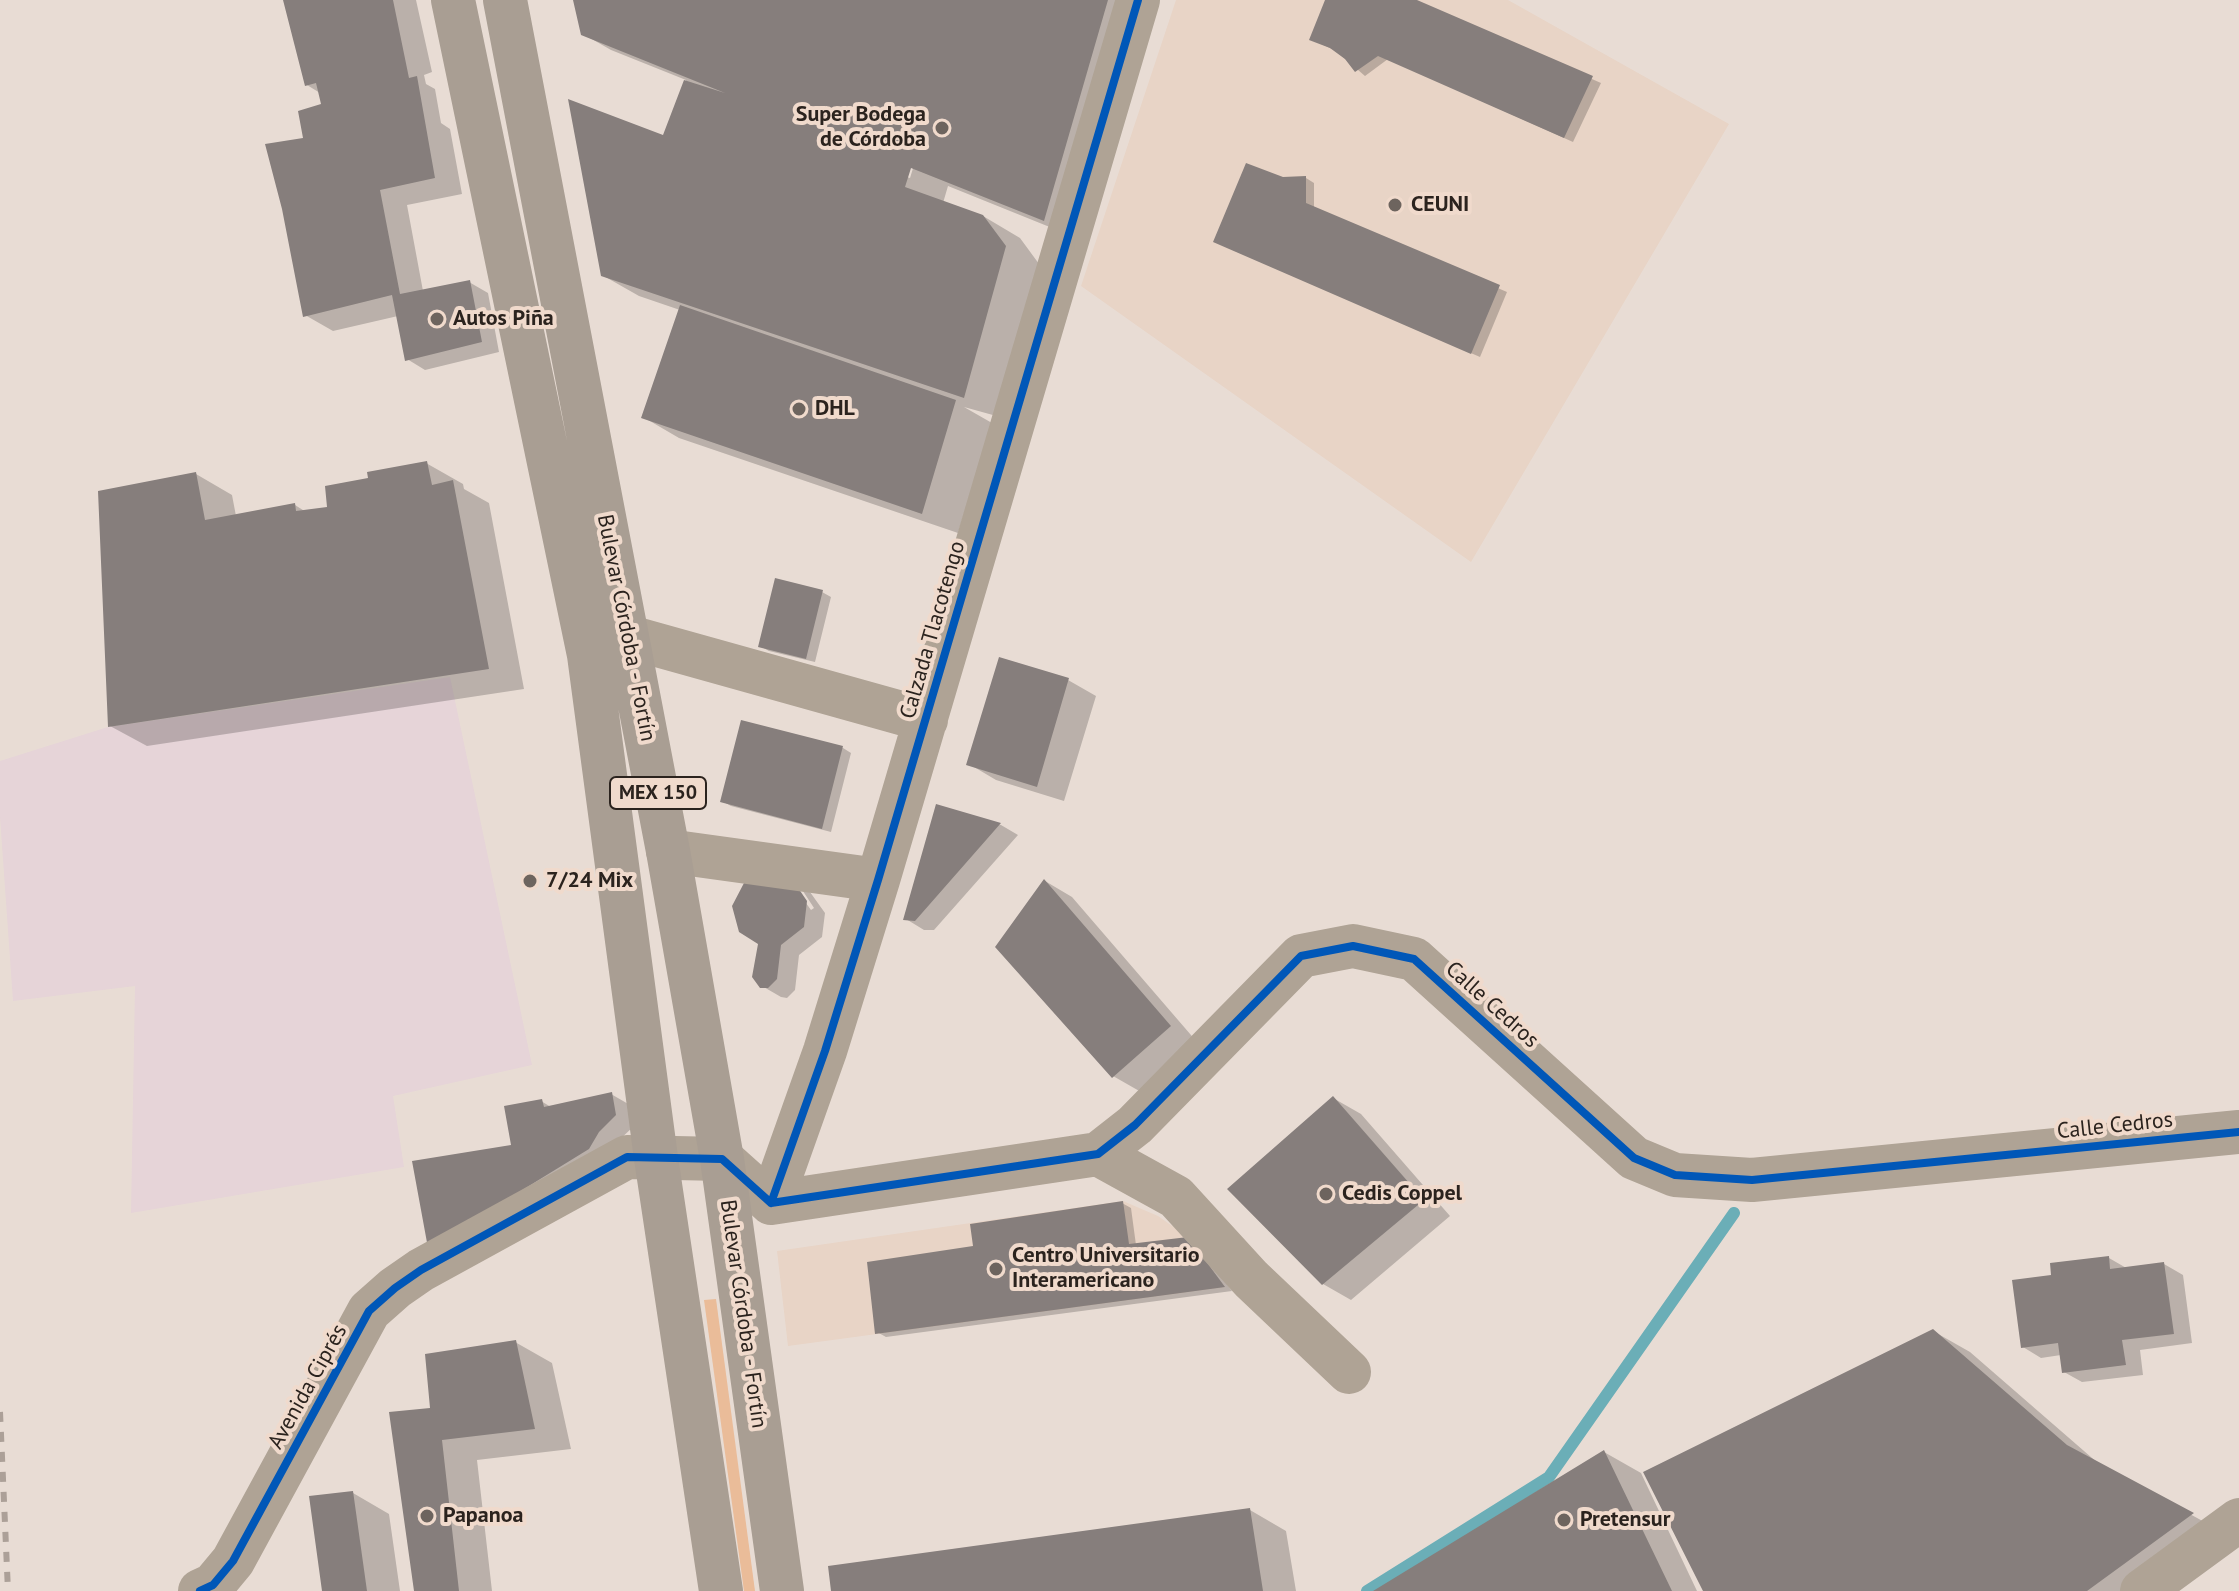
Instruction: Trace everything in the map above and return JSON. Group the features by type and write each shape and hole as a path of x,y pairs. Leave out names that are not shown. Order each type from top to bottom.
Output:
{"main road":[{"name":"Bulevar Córdoba - Fortín","path":"453,0 589,655 656,1158 721,1591"},
{"name":"Bulevar Córdoba - Fortín","path":"505,0 629,637 722,1159 782,1591"}],"street":[{"name":"Calzada Tlacotengo","path":"771,1203 825,1051 878,880 1138,0"},
{"path":"629,637 926,720"},
{"path":"668,851 878,880"},
{"name":"Calle Cedros","path":"771,1203 1098,1154 1135,1125 1301,956 1353,946 1414,959 1634,1158 1675,1175 1752,1180 2239,1132"},
{"path":"1098,1154 1176,1197 1251,1279 1349,1372"},
{"name":"Avenida Ciprés","path":"200,1591 213,1585 233,1561 369,1311 395,1288 421,1270 627,1157 722,1159"},
{"path":"722,1159 771,1203"},
{"path":"2142,1591 2239,1520"}],"shaded area":[{"name":"CEUNI","path":"1176,0 1508,0 1729,124 1471,562 1081,286"},
{"path":"450,677 532,1065 393,1096 404,1167 131,1213 135,986 13,1001 0,817 0,761 108,727"},
{"name":"Centro Universitario Interamericano","path":"1123,1201 1158,1216 1188,1237 1225,1287 788,1346 777,1251"},
{"path":"716,1299 755,1591 744,1591 704,1300"}],"building":[{"path":"283,0 393,0 409,78 417,76 435,178 380,190 400,294 470,280 482,342 405,361 392,295 303,317 282,209 265,144 303,138 298,111 321,104 316,83 305,86"},
{"path":"573,0 1108,0 1044,221 911,168 905,187 983,215 1006,246 964,398 601,276 568,99 663,135 684,80 725,93 581,35"},
{"path":"1325,0 1417,0 1593,76 1564,138 1378,56 1355,72 1345,59 1330,48 1309,40"},
{"path":"1246,163 1283,177 1306,176 1306,203 1500,285 1471,354 1213,242"},
{"name":"DHL","path":"680,305 956,400 922,514 641,418"},
{"path":"427,461 432,485 453,480 489,669 108,727 98,491 196,472 205,520 295,503 296,511 327,507 325,486 368,478 367,472"},
{"path":"775,578 823,590 806,659 758,647"},
{"path":"999,657 1069,678 1037,787 966,765"},
{"path":"741,720 843,746 822,829 720,802"},
{"path":"936,804 1001,823 915,921 903,920"},
{"path":"792,879 807,901 804,927 781,945 777,979 768,988 760,988 752,977 758,944 739,932 732,906 744,883"},
{"path":"1044,879 1171,1026 1112,1078 995,947"},
{"path":"612,1092 616,1115 599,1132 589,1149 428,1248 412,1161 511,1145 504,1106 542,1099 544,1107"},
{"name":"Cedis Coppel","path":"1333,1096 1424,1200 1322,1285 1227,1189"},
{"name":"Centro Universitario Interamericano","path":"1123,1201 1129,1244 1188,1237 1225,1287 875,1334 867,1262 973,1246 970,1224"},
{"path":"2109,1256 2110,1269 2164,1262 2174,1334 2122,1340 2126,1365 2062,1373 2058,1343 2021,1348 2012,1280 2051,1275 2050,1263"},
{"path":"1933,1329 2067,1445 2194,1513 2087,1591 1703,1591 1643,1472"},
{"name":"Papanoa","path":"516,1340 535,1429 442,1440 459,1591 414,1591 389,1412 430,1408 425,1354"},
{"name":"Pretensur","path":"1604,1450 1672,1591 1373,1591"},
{"path":"353,1491 367,1591 322,1591 309,1496"},
{"path":"1250,1508 1263,1591 831,1591 828,1566"}],"waterway":[{"path":"1367,1591 1549,1477 1734,1213"}],"railway":[{"path":"0,1412 8,1591"}],"cycle path":[{"path":"200,1591 213,1585 233,1561 369,1311 421,1270 627,1157 722,1159 771,1203 825,1051 878,880 1138,0"},
{"path":"771,1203 1098,1154 1135,1125 1301,956 1353,946 1414,959 1634,1158 1675,1175 1752,1180 2239,1132"}],"place":[{"name":"Super Bodega de Córdoba","path":"942,128"},
{"name":"CEUNI","path":"1395,205"},
{"name":"Autos Piña","path":"437,319"},
{"name":"DHL","path":"799,409"},
{"name":"7/24 Mix","path":"530,881"},
{"name":"Cedis Coppel","path":"1326,1194"},
{"name":"Centro Universitario Interamericano","path":"996,1269"},
{"name":"Papanoa","path":"427,1516"},
{"name":"Pretensur","path":"1564,1520"}]}
